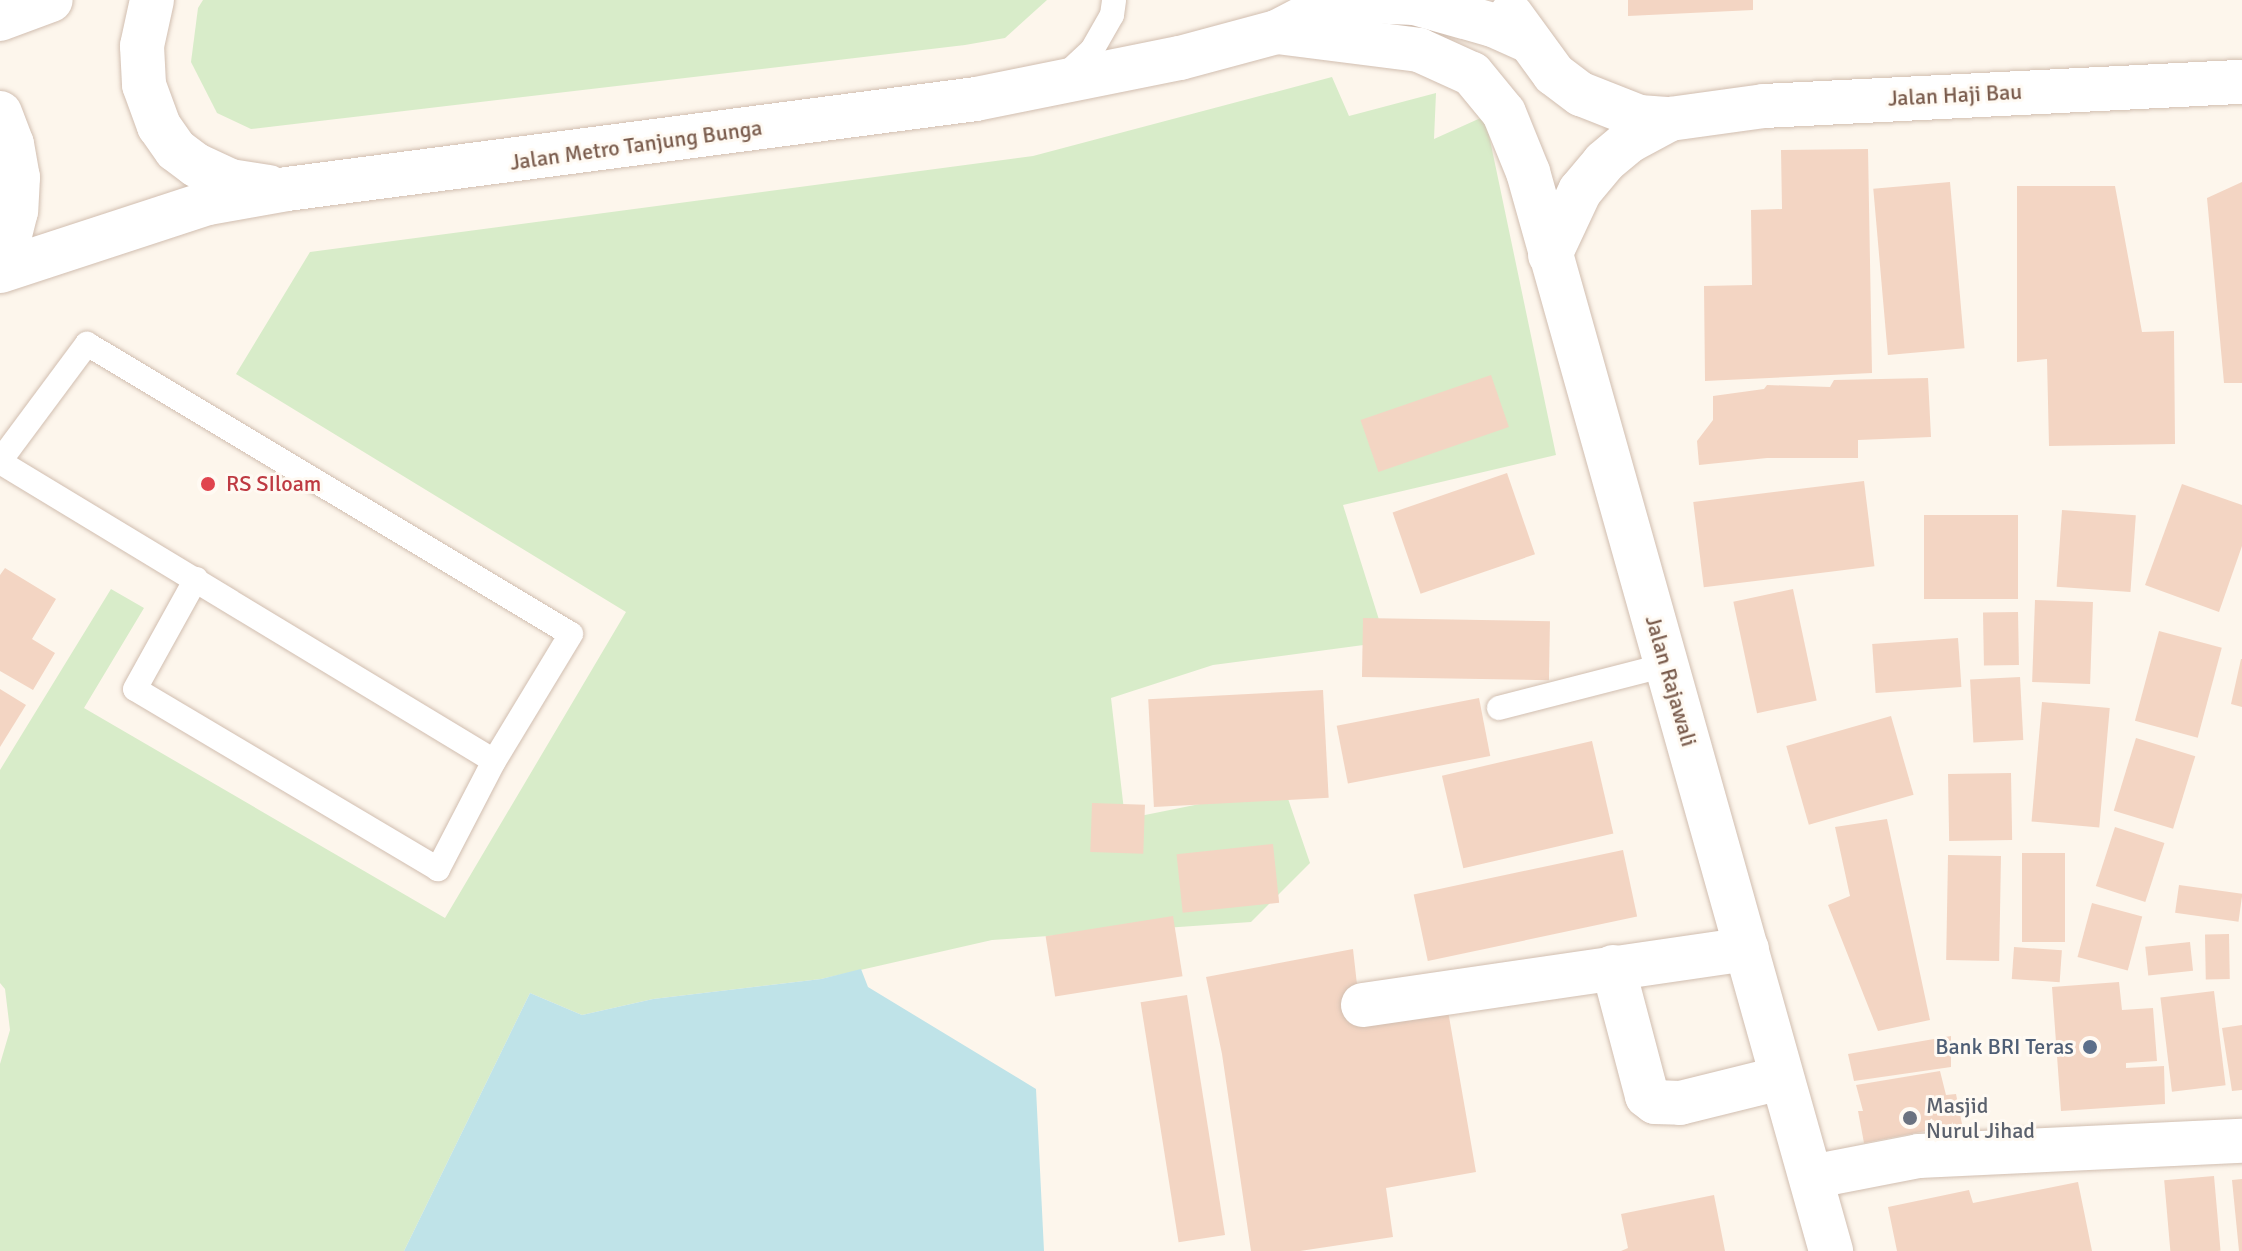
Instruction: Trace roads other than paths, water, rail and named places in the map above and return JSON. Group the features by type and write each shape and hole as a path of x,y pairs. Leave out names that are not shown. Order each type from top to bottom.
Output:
{"main road":[{"path":"0,19 51,0"},
{"path":"152,0 142,46 144,85 159,126 176,150 196,165 230,181 287,189"},
{"name":"Jalan Haji Bau","path":"1502,0 1526,40 1554,74 1581,94 1639,117 1670,119 1764,106 2242,82"},
{"name":"Jalan Metro Tanjung Bunga","path":"0,271 208,203 287,189 961,101 1180,58 1277,32 1323,8 1365,1 1415,3 1493,25 1526,40"},
{"name":"Jalan Metro Tanjung Bunga","path":"1277,32 1419,50 1472,74 1504,113"},
{"path":"0,113 12,144 18,177 16,211 0,259"},
{"name":"Jalan Rajawali","path":"1504,113 1528,172 1831,1251"},
{"name":"Jalan Haji Bau","path":"1550,255 1580,191 1604,162 1629,141 1670,119"},
{"path":"1363,1005 1747,949"},
{"path":"1613,967 1647,1096 1655,1102 1680,1103 1781,1078"},
{"path":"1811,1177 1919,1156 2242,1141"}],"lane":[{"path":"1055,83 1092,50 1112,15 1114,0"},
{"path":"196,579 135,689 438,869 494,761 571,634 87,344 0,462 196,579 494,761"},
{"path":"1499,708 1667,665"}],"water":[{"path":"861,969 868,987 1036,1089 1044,1251 404,1251 530,993 582,1015 653,999 821,979"}],"place":[{"name":"RS SIloam","path":"208,484"},
{"name":"Bank BRI Teras","path":"2090,1047"},
{"name":"Masjid Nurul Jihad","path":"1910,1118"}]}
